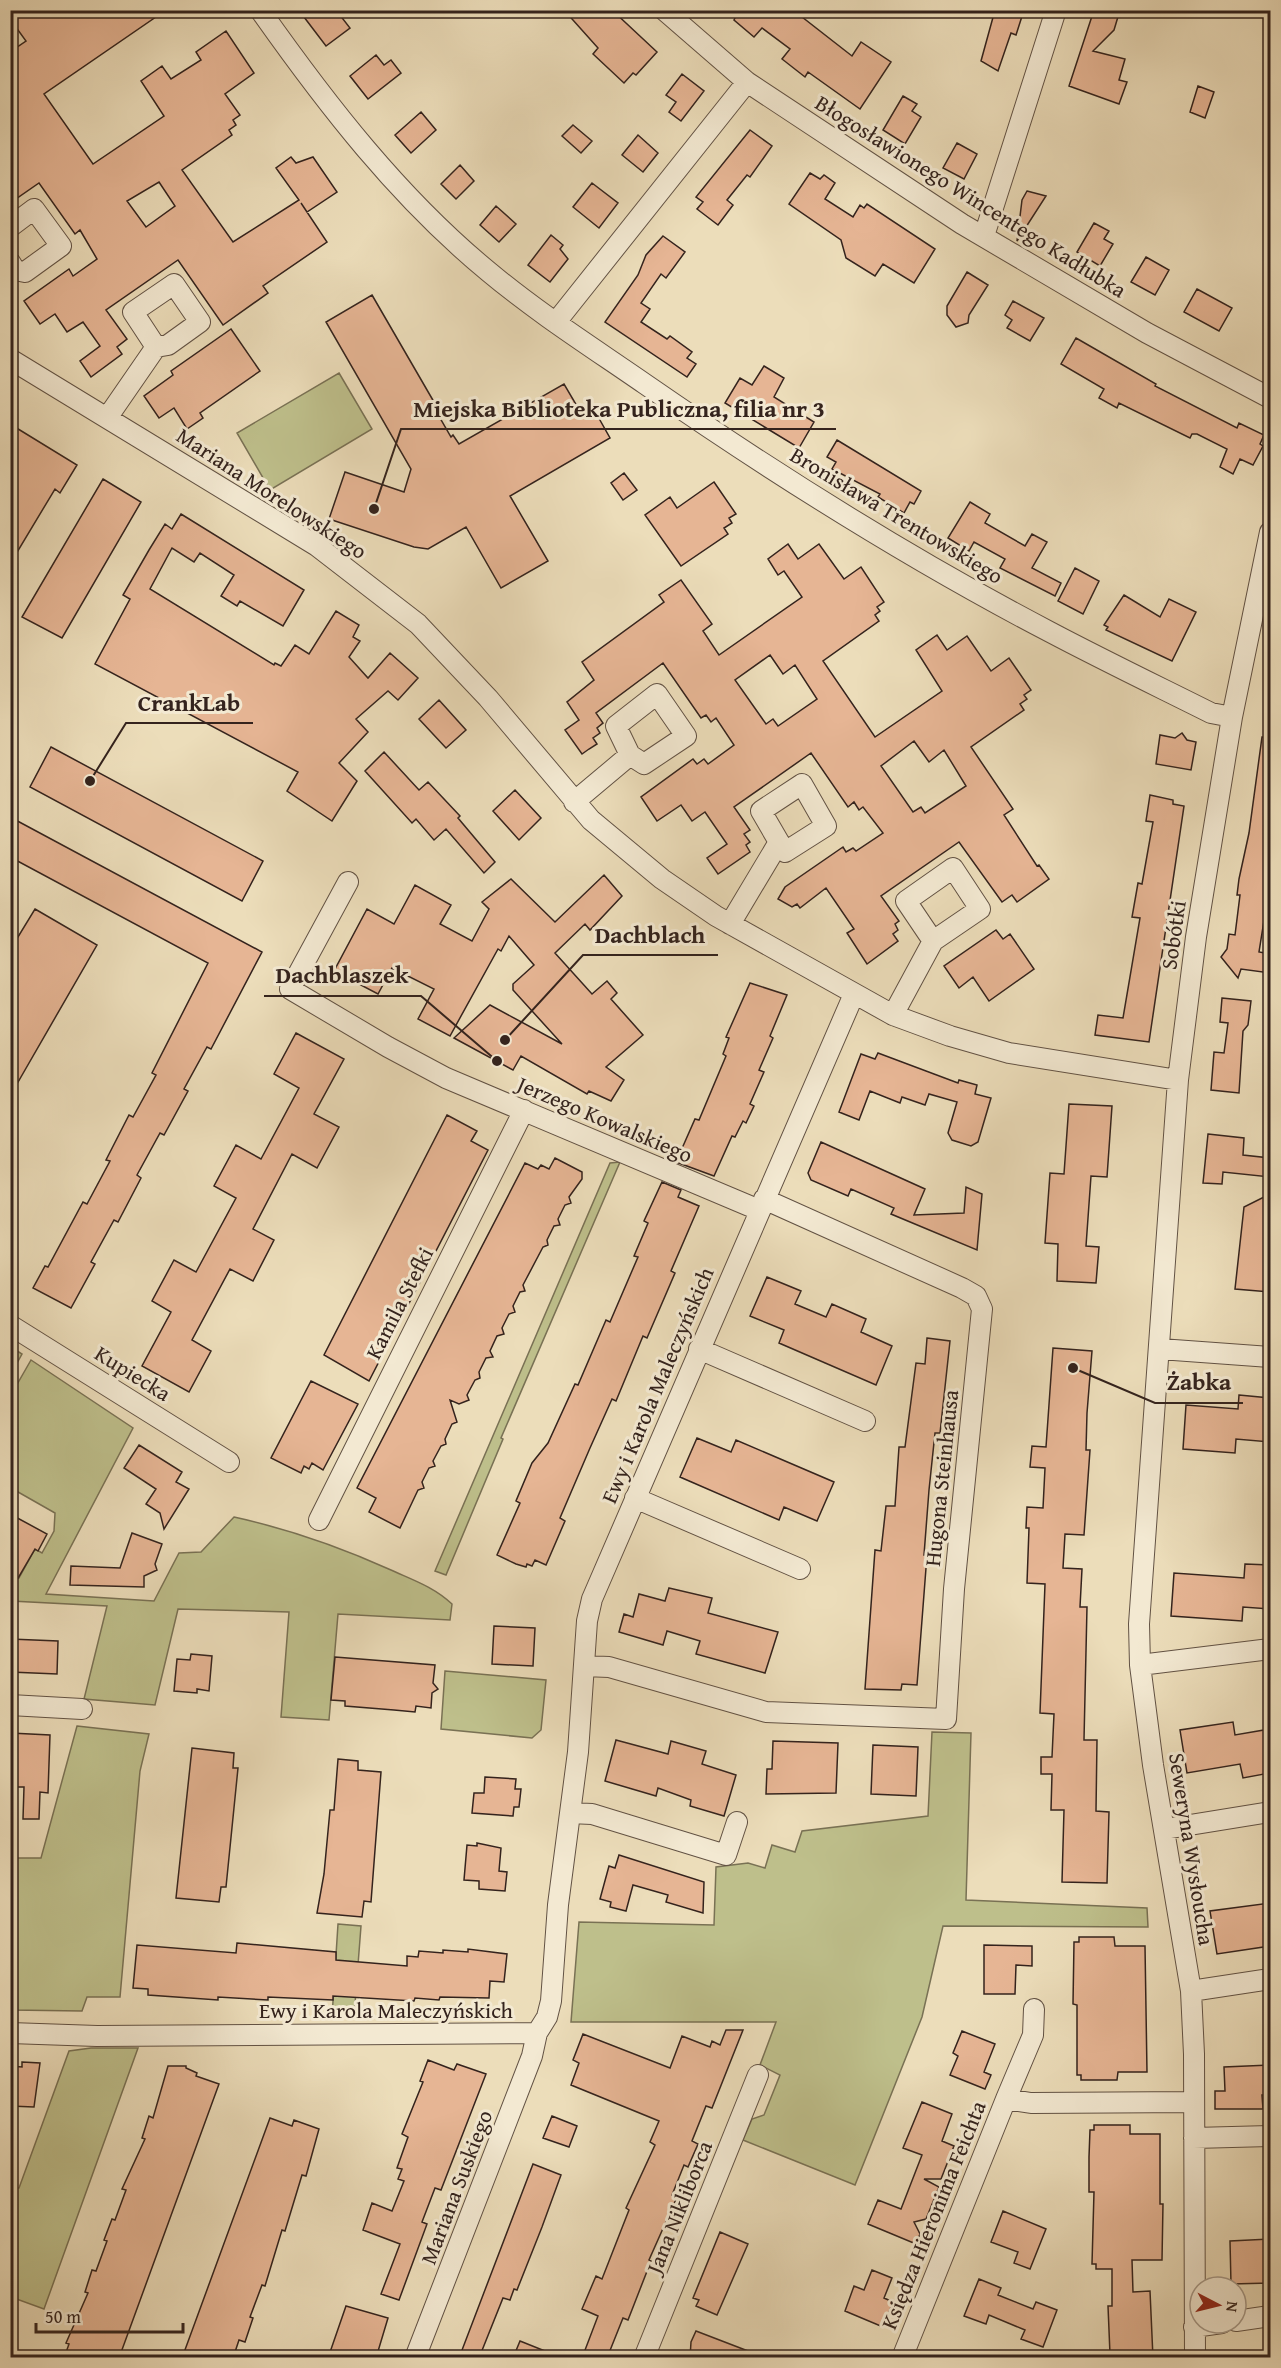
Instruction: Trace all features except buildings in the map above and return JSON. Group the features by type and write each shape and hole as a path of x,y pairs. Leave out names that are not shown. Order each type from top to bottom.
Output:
{"street":[{"name":"Bronisława Trentowskiego","path":"260,10 321,95 386,172 489,272 556,322 710,429 932,567 1048,631 1201,708 1232,717"},
{"name":"Błogosławionego Wincentego Kadłubka","path":"664,10 747,82 855,155 984,236 1147,333 1270,398"},
{"path":"984,236 1056,10"},
{"path":"556,322 747,82"},
{"path":"10,227 34,209 61,246 25,272 12,269"},
{"path":"108,418 156,347"},
{"name":"Mariana Morelowskiego","path":"10,359 317,546 418,624 488,698 591,820 662,879 730,924 893,1015 950,1036 1009,1053 1178,1080"},
{"name":"Sobótki","path":"1160,1349 1178,1080 1196,937 1232,717 1270,532"},
{"path":"574,802 630,755"},
{"path":"730,924 779,842"},
{"name":"Jerzego Kowalskiego","path":"348,882 290,989 388,1047 446,1078 761,1204"},
{"path":"893,1015 933,941"},
{"name":"Ewy i Karola Maleczyńskich","path":"10,2033 97,2036 537,2033 547,2018 551,2001 558,1905 592,1599 761,1204 855,994"},
{"name":"Kamila Stefki","path":"319,1520 524,1110"},
{"name":"Hugona Steinhausa","path":"584,1666 609,1667 766,1712 946,1719 954,1589 982,1309 976,1296 962,1287 761,1204"},
{"name":"Kupiecka","path":"10,1325 230,1462"},
{"path":"699,1349 865,1421"},
{"path":"1160,1349 1270,1357"},
{"name":"Seweryna Wysłoucha","path":"1160,1349 1139,1624 1140,1665 1191,1991 1194,2102 1194,2275"},
{"path":"635,1498 800,1569"},
{"path":"1140,1665 1270,1648"},
{"path":"10,1705 82,1709"},
{"path":"1165,1829 1270,1812"},
{"path":"570,1813 592,1814 726,1855 737,1822"},
{"path":"1191,1991 1270,1979"},
{"path":"1006,2099 1033,2035 1034,2009"},
{"name":"Mariana Suskiego","path":"415,2358 532,2056 537,2033"},
{"name":"Jana Nikliborca","path":"645,2358 758,2074"},
{"name":"Księdza Hieronima Feichta","path":"902,2358 1006,2099 1031,2103 1194,2102"},
{"path":"1194,2138 1270,2136"},
{"path":"1248,2319 1270,2316"},
{"name":"Seweryna Wysłoucha","path":"1194,2335 1195,2358"}],"green space":[{"path":"339,373 372,429 270,490 237,433"},
{"path":"620,1162 501,1438 503,1439 446,1575 435,1571 610,1163"},
{"path":"11,1347 22,1354 11,1374"},
{"path":"31,1360 133,1428 46,1594 154,1601 179,1553 201,1552 234,1517 275,1527 333,1546 423,1584 452,1604 450,1620 338,1614 329,1720 281,1717 289,1612 178,1609 155,1705 84,1699 107,1606 11,1601 11,1573 19,1578 35,1549 42,1553 54,1531 55,1513 11,1488 11,1395"},
{"path":"445,1671 546,1680 541,1730 532,1738 441,1729"},
{"path":"77,1726 149,1734 140,1771 120,1997 87,1997 82,2011 11,2010 11,1858 41,1858"},
{"path":"932,1732 971,1733 966,1900 1147,1908 1148,1927 943,1926 922,2017 855,2185 743,2140 752,2119 764,2115 780,2075 760,2065 776,2022 571,2022 579,1922 714,1925 716,1867 748,1863 765,1868 772,1845 795,1852 802,1831 928,1816"},
{"path":"338,1924 361,1926 354,2017 332,2017"},
{"path":"91,2048 138,2048 44,2309 11,2297 11,2188 19,2188 69,2051"}],"place":[{"name":"Miejska Biblioteka Publiczna, filia nr 3","path":"374,509"},
{"name":"CrankLab","path":"90,781"},
{"name":"Dachblach","path":"505,1040"},
{"name":"Dachblaszek","path":"497,1061"},
{"name":"Żabka","path":"1073,1368"}]}
